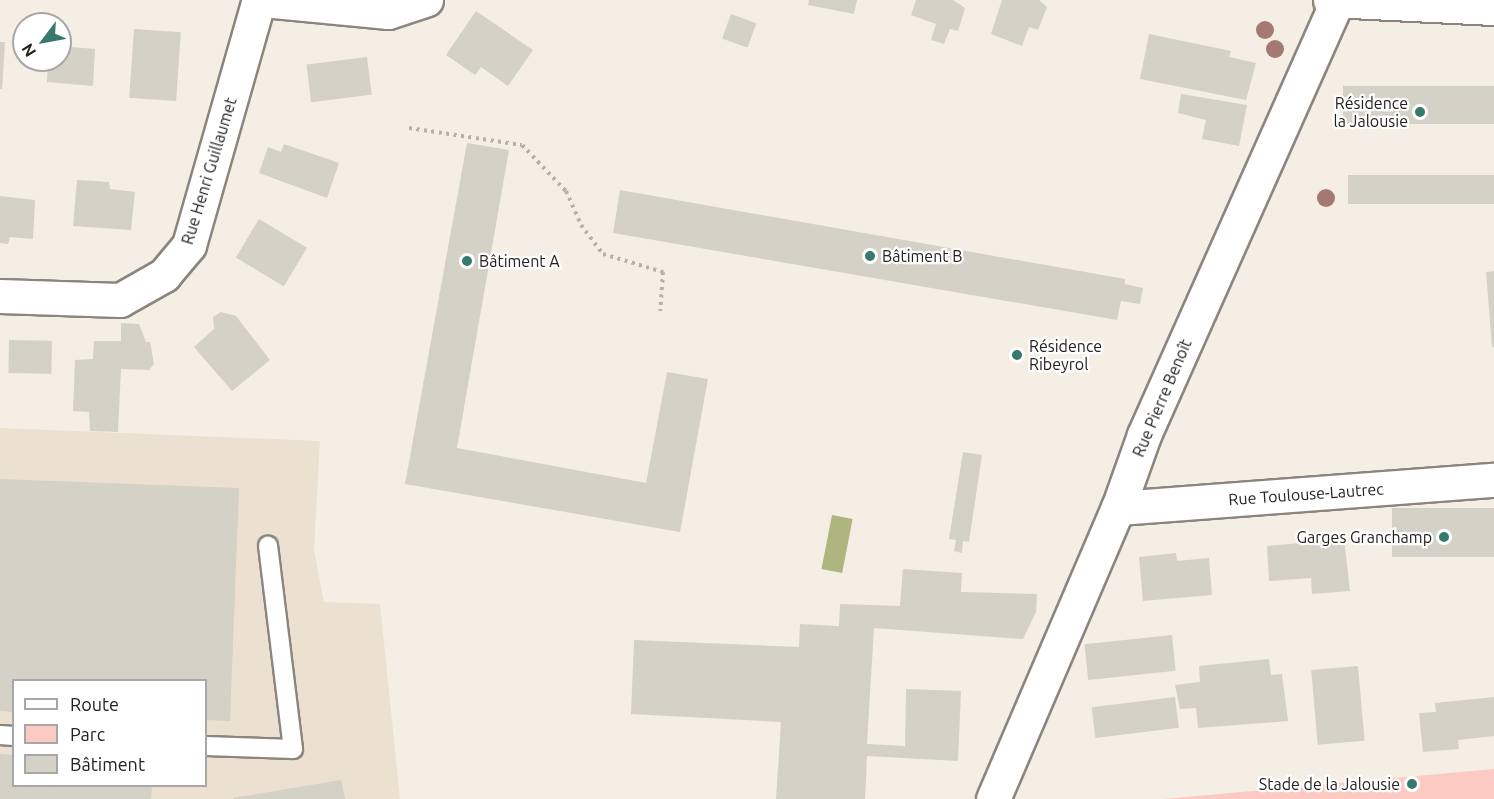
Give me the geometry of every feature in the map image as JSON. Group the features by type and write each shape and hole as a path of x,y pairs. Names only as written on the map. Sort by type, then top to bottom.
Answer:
{"street":[{"path":"261,0 388,12 426,0"},
{"name":"Rue Henri Guillaumet","path":"0,296 120,300 164,275 189,245 261,0"},
{"path":"1335,1 1494,8"},
{"name":"Rue Pierre Benoît","path":"993,799 1118,508 1144,435 1335,1"},
{"name":"Rue Toulouse-Lautrec","path":"1118,508 1494,480"}],"lane":[{"path":"207,746 293,749 268,546"}],"path":[{"path":"409,128 522,145 566,191 581,225 603,254 663,272 660,311"}],"shaded area":[{"path":"0,428 320,441 314,550 324,602 380,604 400,799 0,799"},
{"path":"832,515 853,519 842,573 822,569"}],"green space":[{"name":"Stade de la Jalousie","path":"1494,769 1494,799 1164,799"}],"building":[{"path":"809,0 857,0 854,14 808,5"},
{"path":"916,0 953,0 965,8 958,31 950,29 944,44 931,40 936,24 911,15"},
{"path":"1002,0 1039,0 1047,7 1038,30 1029,27 1022,46 991,34"},
{"path":"476,11 533,50 508,86 481,67 475,75 446,55"},
{"path":"731,14 756,23 747,48 722,38"},
{"path":"134,29 181,32 176,101 129,98"},
{"path":"1149,34 1231,51 1229,57 1256,63 1246,100 1140,79"},
{"path":"0,42 5,42 2,89 0,89"},
{"path":"72,47 95,49 93,86 47,82 47,72 72,72"},
{"path":"367,57 372,95 311,102 306,64"},
{"name":"Résidence la Jalousie","path":"1343,86 1494,86 1494,124 1343,124"},
{"path":"1181,94 1247,105 1239,146 1202,139 1206,120 1178,113"},
{"name":"Bâtiment A","path":"467,143 509,150 457,448 646,483 667,372 708,379 680,532 405,484"},
{"path":"284,144 339,163 327,198 259,173 268,147 281,152"},
{"path":"1348,175 1494,175 1494,204 1348,204"},
{"path":"77,180 109,182 110,189 135,192 131,230 73,226"},
{"name":"Bâtiment B","path":"620,190 1125,279 1125,284 1143,288 1140,304 1121,301 1117,320 613,233"},
{"path":"0,196 35,200 33,239 10,237 8,244 0,243"},
{"path":"259,219 307,248 284,286 236,258"},
{"path":"1494,271 1494,347 1492,347 1486,272"},
{"path":"221,312 236,316 270,360 232,391 194,347 214,329 213,317"},
{"path":"121,323 139,324 146,342 150,342 154,364 149,370 121,369 118,432 90,431 89,412 73,411 75,360 93,359 94,341 121,341"},
{"path":"9,340 52,341 51,374 8,373"},
{"path":"963,452 982,455 969,542 963,541 962,553 954,551 956,540 949,539"},
{"path":"0,479 239,488 230,721 207,720 207,679 12,679 12,712 0,711"},
{"name":"Garges Granchamp","path":"1392,508 1494,508 1494,557 1392,557"},
{"path":"1344,539 1350,591 1312,594 1311,578 1269,581 1267,546"},
{"path":"1176,553 1177,561 1209,558 1212,595 1143,601 1139,557"},
{"path":"903,569 962,573 961,592 1037,594 1036,612 1023,639 874,628 867,744 905,746 906,689 961,691 958,761 867,756 865,799 776,799 781,722 631,714 634,640 799,647 800,624 839,626 840,604 900,606"},
{"path":"1172,635 1176,671 1088,680 1084,644"},
{"path":"1269,659 1271,675 1282,674 1288,721 1198,728 1196,708 1180,709 1175,685 1200,682 1199,666"},
{"path":"1358,666 1365,741 1318,745 1311,670"},
{"path":"1175,697 1179,728 1095,738 1092,707"},
{"path":"1494,697 1494,736 1458,740 1459,749 1423,752 1419,713 1436,712 1435,703"},
{"path":"0,754 12,755 12,787 152,787 151,799 0,799"},
{"path":"341,780 345,799 233,799 233,798"}],"place":[{"name":"Résidence la Jalousie","path":"1420,112"},
{"name":"Bâtiment B","path":"870,256"},
{"name":"Bâtiment A","path":"467,261"},
{"name":"Résidence Ribeyrol","path":"1017,355"},
{"name":"Garges Granchamp","path":"1444,537"},
{"name":"Stade de la Jalousie","path":"1412,784"}]}
